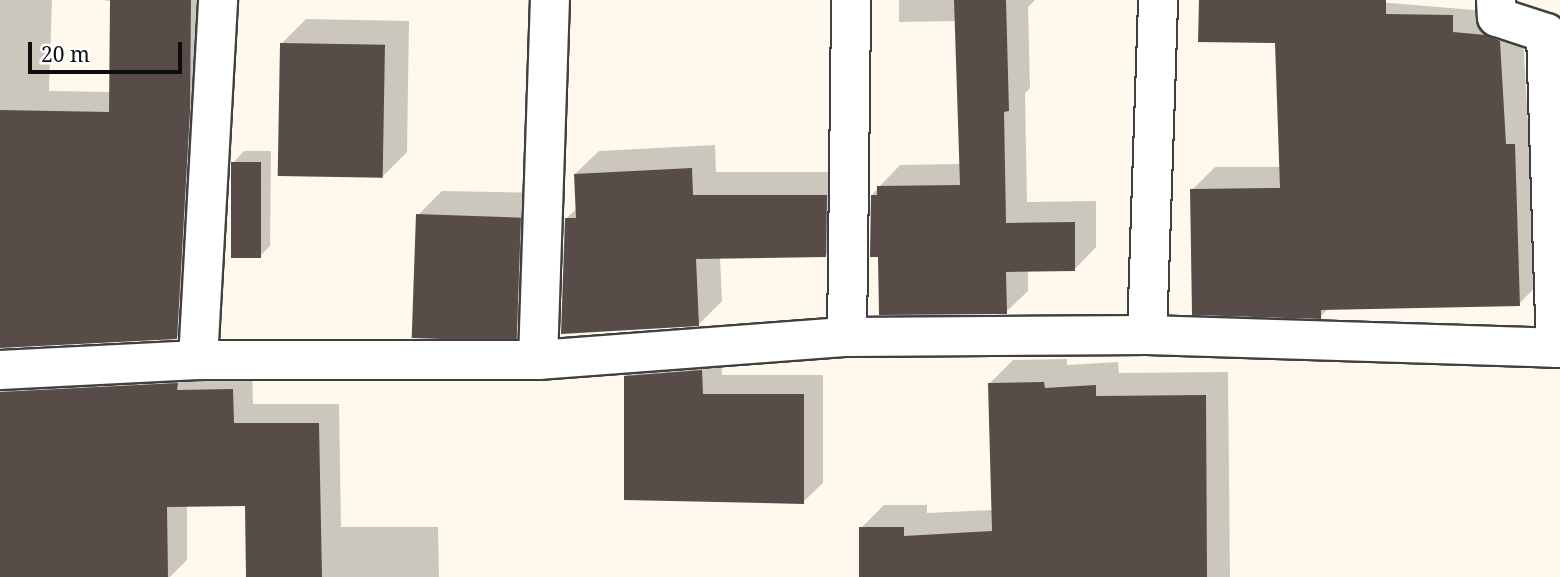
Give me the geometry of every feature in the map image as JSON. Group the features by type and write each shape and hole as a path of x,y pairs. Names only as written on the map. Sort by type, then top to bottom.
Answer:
{"street":[{"path":"198,360 218,0"},
{"path":"538,360 550,0"},
{"path":"847,337 851,0"},
{"path":"1147,335 1158,0"},
{"path":"0,370 198,360 538,360 847,337 1147,335 1558,348 1546,33 1497,16 1496,0"}],"building":[{"path":"110,0 191,0 190,111 177,339 0,348 0,110 109,112"},
{"path":"954,0 1006,0 1009,111 1004,112 1006,223 1075,222 1075,271 1006,272 1007,314 879,315 878,257 870,257 871,195 877,195 877,186 960,185"},
{"path":"1199,0 1386,0 1386,14 1453,15 1453,32 1486,35 1500,41 1506,144 1515,144 1520,306 1321,310 1321,319 1192,315 1190,189 1280,188 1275,43 1198,42"},
{"path":"280,43 385,45 383,178 278,176"},
{"path":"231,162 261,162 261,258 231,258"},
{"path":"692,168 693,195 827,195 826,257 696,259 699,326 561,334 565,218 576,218 574,174"},
{"path":"416,214 521,218 517,342 412,338"},
{"path":"702,370 703,394 804,394 804,504 624,500 624,376"},
{"path":"1044,382 1045,388 1096,385 1096,396 1206,395 1207,577 859,577 859,527 904,527 904,536 992,531 988,383"},
{"path":"178,383 177,390 233,389 234,423 319,423 322,577 246,577 245,506 167,507 168,577 0,577 0,392"}]}
